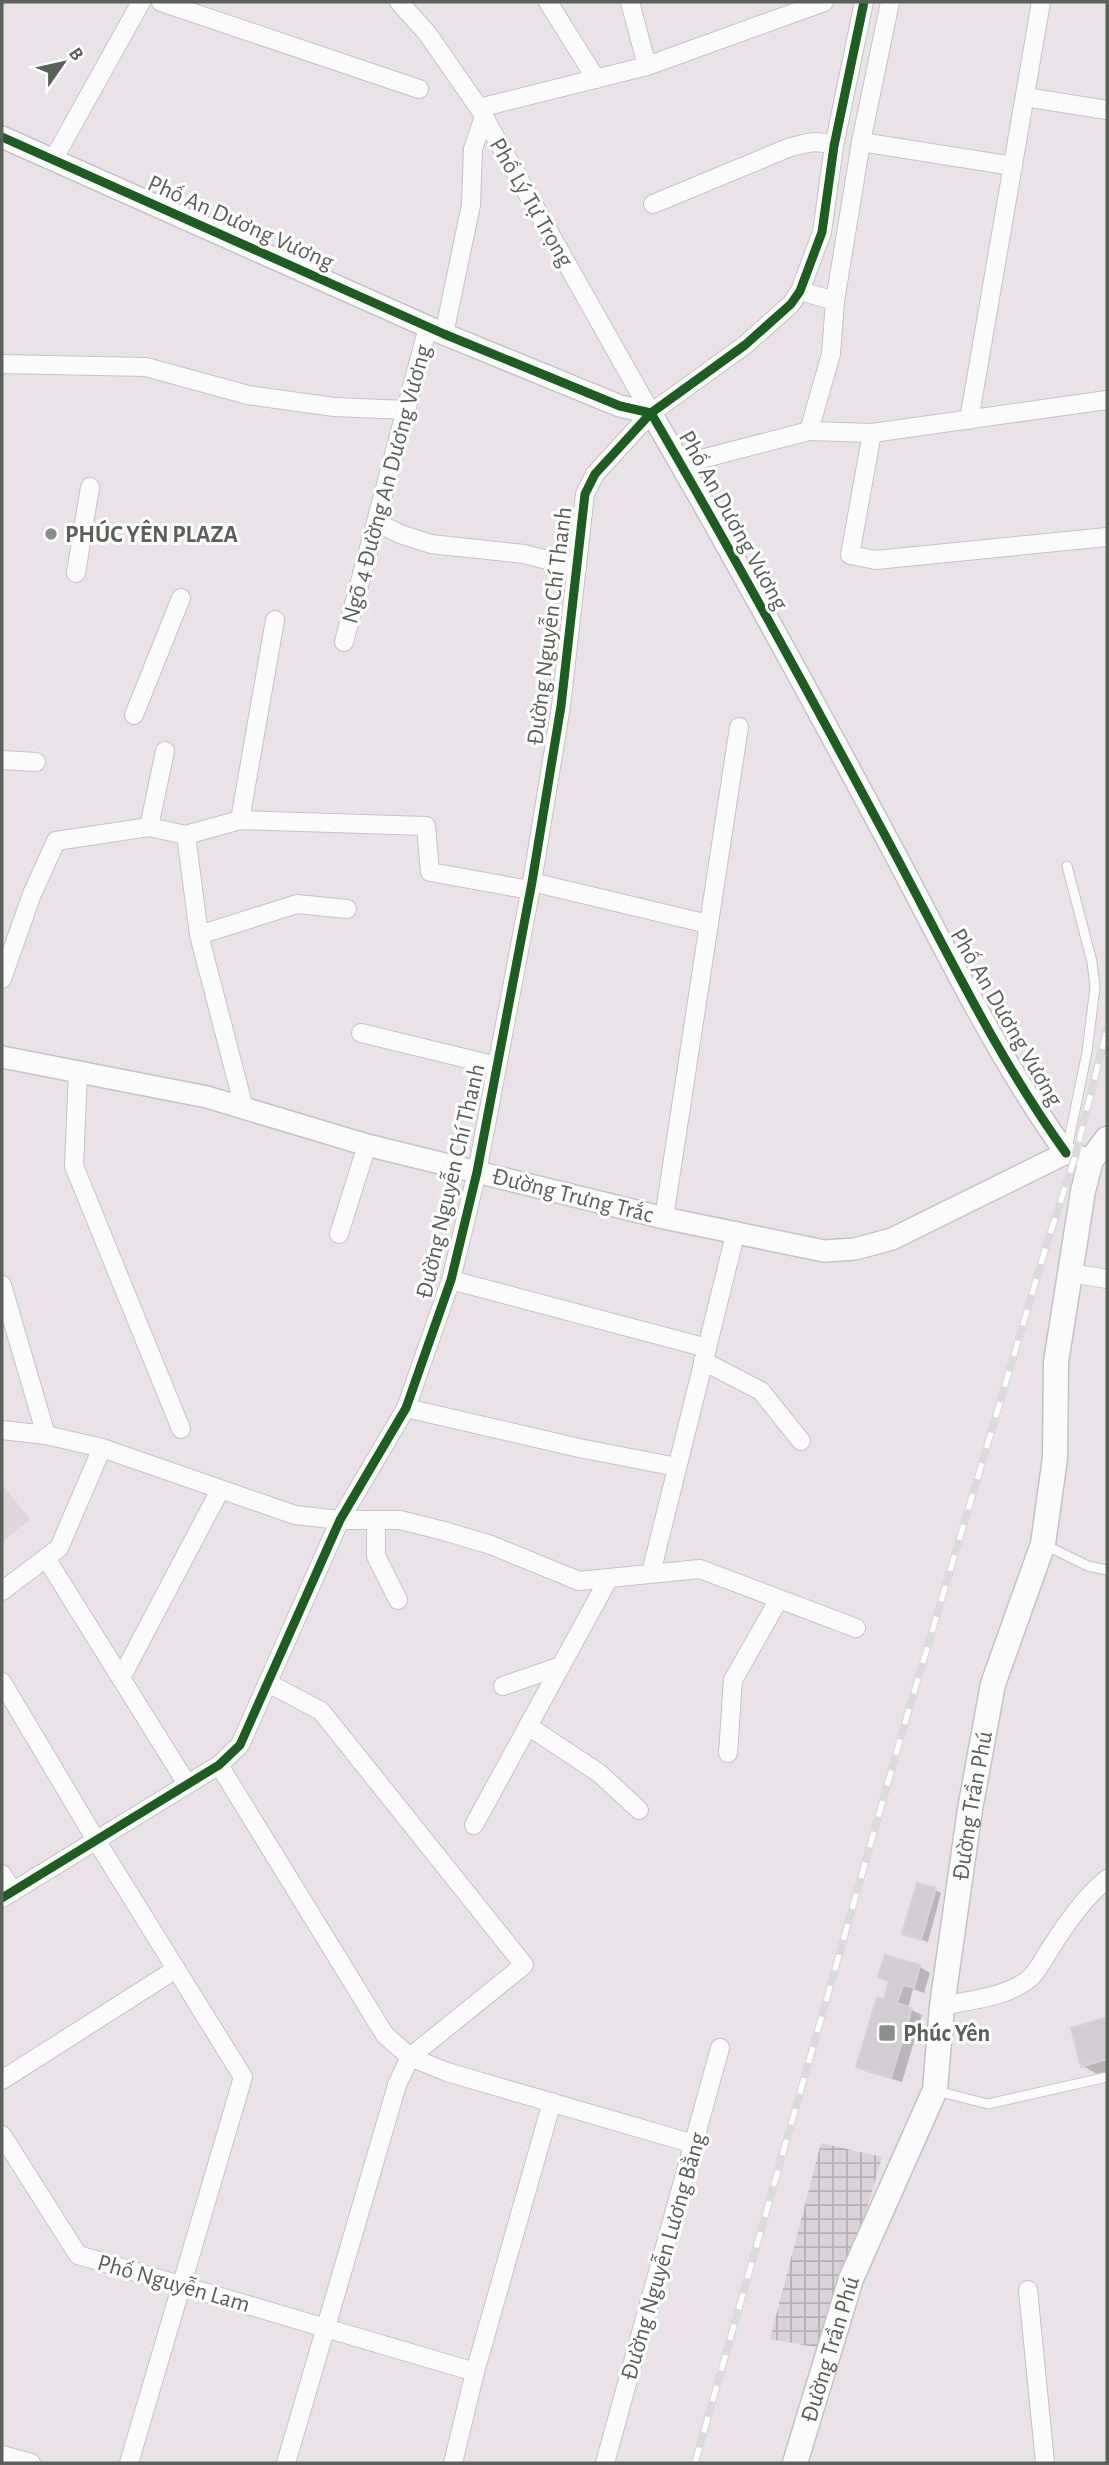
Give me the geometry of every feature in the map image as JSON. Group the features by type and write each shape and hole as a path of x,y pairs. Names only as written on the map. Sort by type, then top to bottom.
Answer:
{"main road":[{"name":"Đường Trần Phú","path":"795,2463 851,2279 936,2090 942,2006 970,1809 993,1684 1043,1544 1055,1458 1056,1362 1070,1273 1083,1191 1091,1160 1107,1139"}],"street":[{"path":"53,160 141,2"},
{"path":"161,2 419,89"},
{"name":"Phố Lý Tự Trọng","path":"399,2 427,33 481,112 651,413"},
{"path":"548,2 596,79"},
{"path":"630,2 647,66"},
{"path":"481,112 647,66 824,2"},
{"path":"835,301 800,291 822,232 834,146 864,2"},
{"path":"809,431 831,355 835,301 861,142 890,2"},
{"path":"969,420 1041,2"},
{"path":"1025,97 1107,110"},
{"name":"Ngõ 4 Đường An Dương Vương","path":"344,642 407,410 436,330 471,205 473,149 481,112"},
{"name":"Phố An Dương Vương","path":"2,136 436,330 620,406 651,413 682,464 836,743 1001,1053 1038,1115 1066,1153"},
{"path":"653,204 788,148 807,142 823,141 834,146"},
{"path":"861,142 1013,166"},
{"name":"Đường Nguyễn Chí Thanh","path":"7,1895 219,1765 240,1745 340,1520 407,1408 452,1280 477,1172 531,886 561,706 585,494 595,474 651,413 744,345 791,304 800,291"},
{"path":"2,364 146,367 248,395 334,407 407,410"},
{"path":"682,464 809,431 872,433 1107,400"},
{"path":"872,433 850,555 876,560 1107,537"},
{"path":"76,573 90,487"},
{"path":"376,522 400,534 431,544 524,554 577,568"},
{"path":"134,715 181,598"},
{"path":"240,820 275,620"},
{"path":"664,1218 739,727"},
{"path":"149,827 165,751"},
{"path":"2,760 36,762"},
{"path":"2,979 32,894 56,841 149,827 186,835 240,820 426,826 430,872 531,886 708,924"},
{"path":"186,835 199,935 244,1108"},
{"path":"199,935 297,904 347,909"},
{"path":"361,1033 497,1066"},
{"name":"Đường Trưng Trắc","path":"2,1058 207,1097 367,1145 664,1218 824,1251 855,1250 892,1239 1066,1153"},
{"path":"78,1072 74,1167 181,1429"},
{"path":"339,1234 367,1145"},
{"path":"1066,1153 1091,1160"},
{"path":"651,1573 736,1231"},
{"path":"1070,1273 1107,1279"},
{"path":"452,1280 705,1354 761,1391 801,1441"},
{"path":"2,1286 46,1435"},
{"path":"407,1408 579,1448 677,1467"},
{"path":"2,1430 46,1435 102,1448 295,1515 340,1520 400,1520 468,1538 579,1581 700,1569 856,1629"},
{"path":"2,1591 59,1548 102,1448"},
{"path":"121,1678 220,1490"},
{"path":"376,1520 376,1556 398,1600"},
{"path":"46,1558 187,1784"},
{"path":"474,1825 609,1578"},
{"path":"727,1753 733,1680 779,1599"},
{"path":"503,1686 561,1666"},
{"path":"2,1682 243,2077 129,2463"},
{"path":"268,1683 321,1711 524,1965 410,2057 397,2085 286,2463"},
{"path":"528,1726 599,1773 639,1810"},
{"path":"219,1765 385,2035 410,2057 447,2072 694,2144"},
{"path":"2,1874 7,1895"},
{"path":"942,2006 992,1996 1032,1977 1071,1917 1091,1892 1107,1880"},
{"path":"2,2080 176,1969"},
{"name":"Đường Nguyễn Lương Bằng","path":"605,2463 720,2048"},
{"path":"453,2463 475,2372 552,2102"},
{"name":"Phố Nguyễn Lam","path":"2,2135 78,2255 475,2372"},
{"path":"1028,2290 1045,2463"},
{"path":"2,2455 31,2463"}],"lane":[{"path":"1066,866 1092,962 1096,987 1087,1052 1066,1153"},
{"path":"1043,1544 1088,1566 1107,1570"},
{"path":"936,2090 988,2104 1107,2079"}],"shaded area":[{"path":"2,1484 30,1520 2,1542"},
{"path":"821,2143 882,2157 826,2349 770,2339"}],"building":[{"path":"917,1883 936,1888 921,1940 902,1934"},
{"path":"885,1955 920,1965 914,1988 903,1985 897,2003 912,2008 891,2078 856,2067 877,1997 884,1999 889,1981 878,1977"},
{"path":"1107,2017 1107,2059 1081,2067 1071,2028"}],"railway":[{"path":"695,2463 902,1733 1075,1157 1107,1029"}],"cycle path":[{"path":"2,1898 219,1765 240,1745 340,1520 406,1408 451,1280 477,1172 532,882 561,706 585,494 595,474 651,413 745,345 791,304 800,291 822,232 834,146 864,2"},
{"path":"2,137 444,334 620,406 651,413 805,688 976,1007 1019,1081 1066,1153"}],"place":[{"name":"PHÚC YÊN PLAZA","path":"51,534"},
{"name":"Phúc Yên","path":"887,2033"}]}
